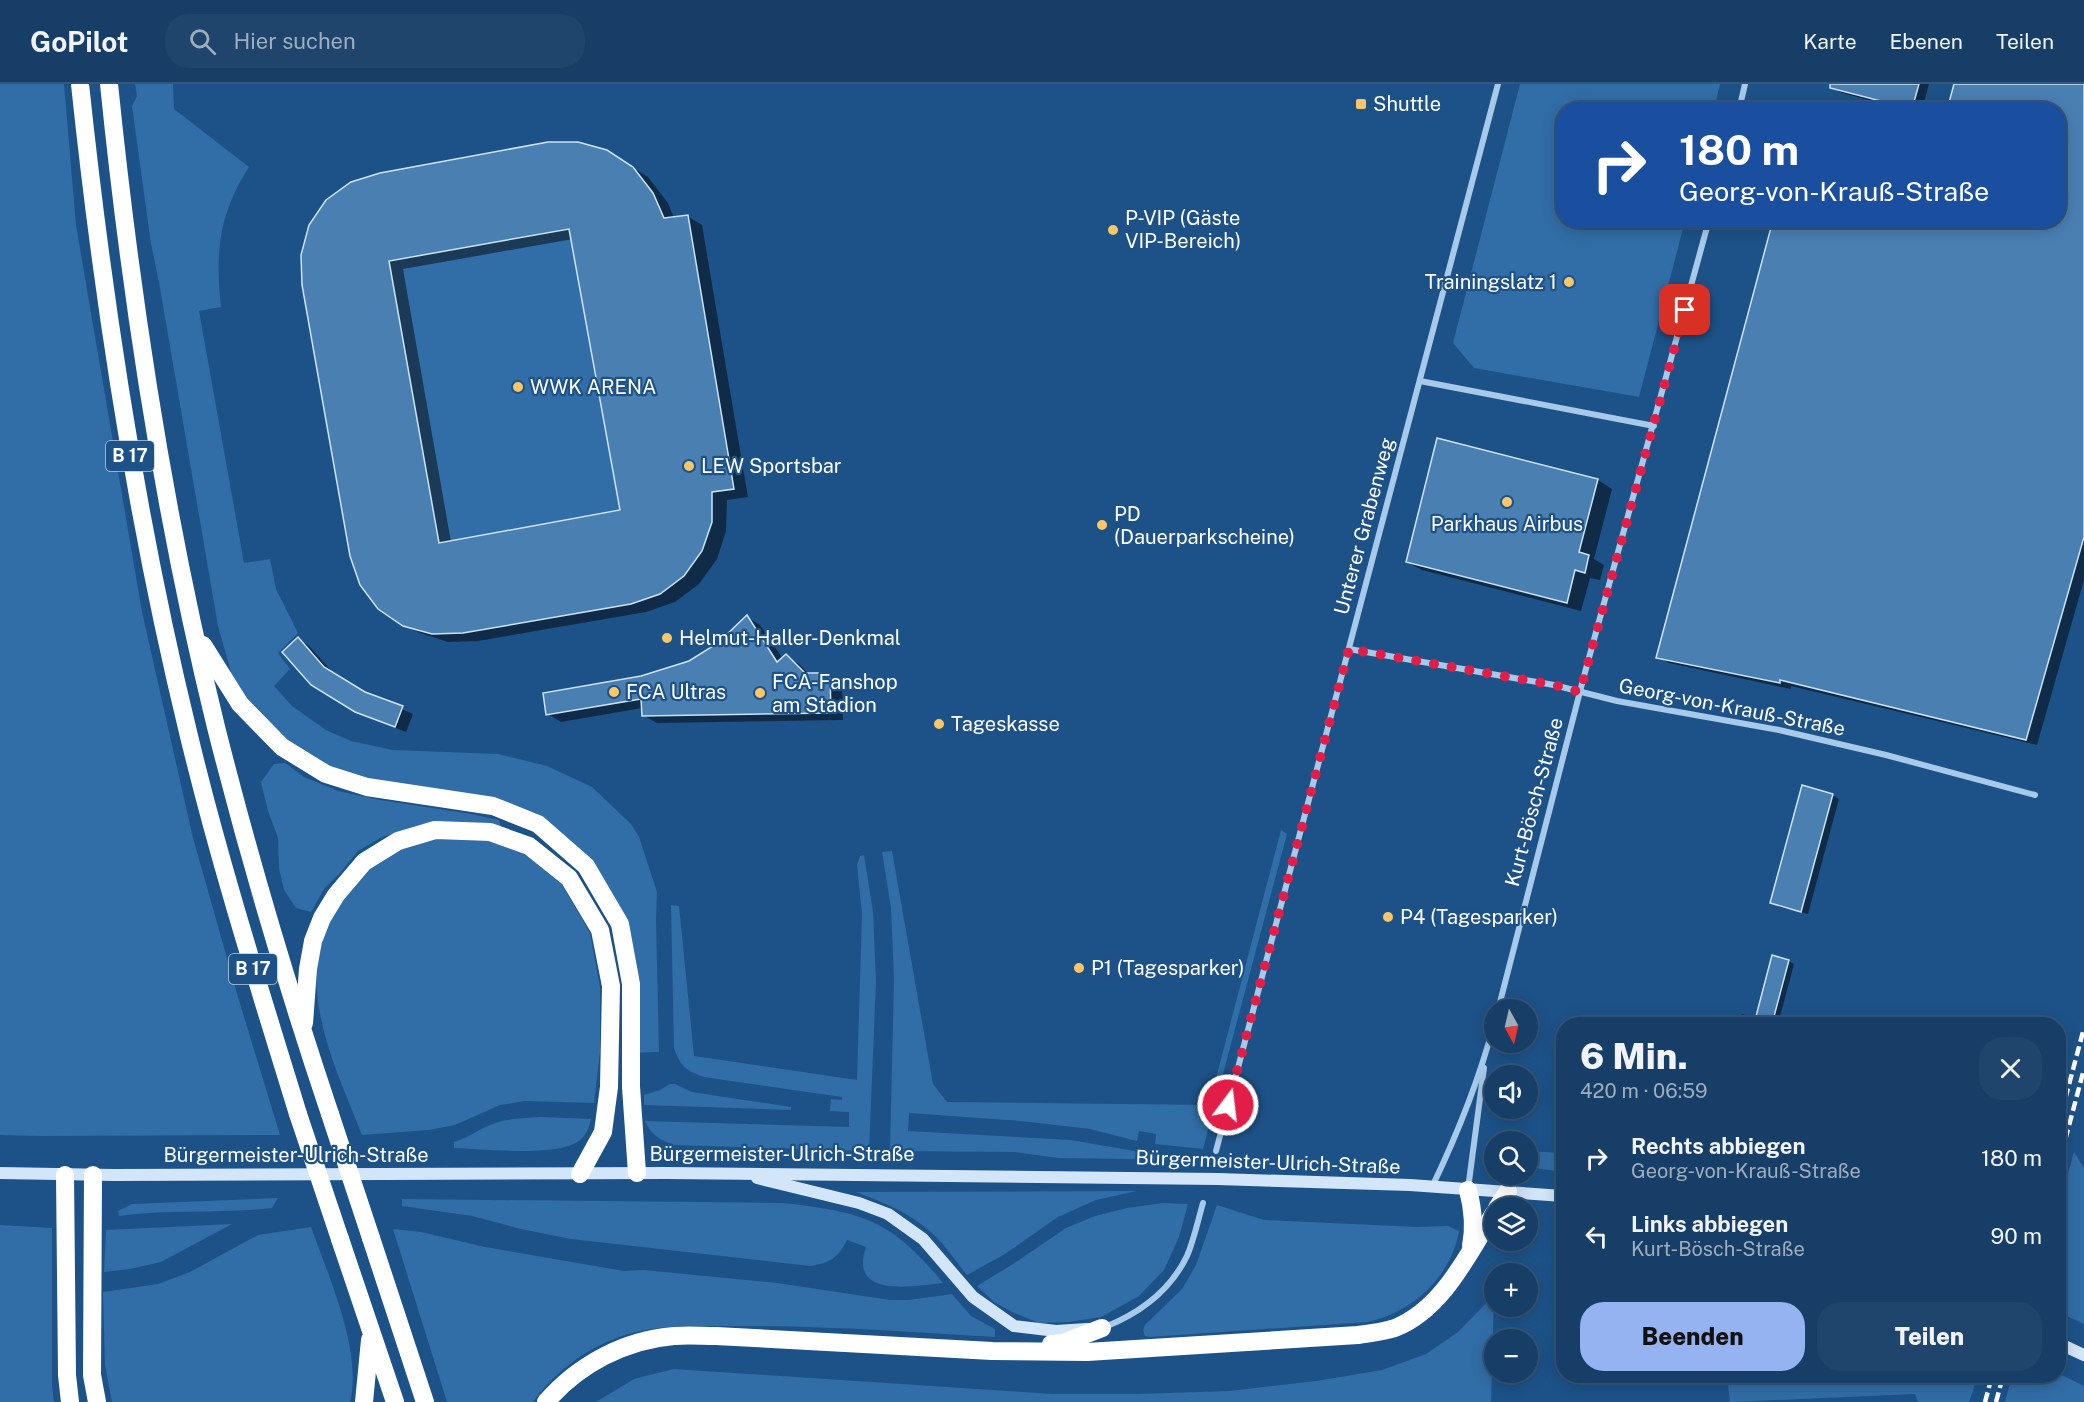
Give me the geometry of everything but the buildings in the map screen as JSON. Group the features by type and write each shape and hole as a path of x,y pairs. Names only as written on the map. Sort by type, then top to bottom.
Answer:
{"highway":[{"name":"B 17","path":"80,84 113,352 145,536 166,638 214,833 256,981 298,1114 395,1402"},
{"name":"B 17","path":"109,84 123,215 141,348 195,634 239,814 284,974 426,1402"},
{"path":"195,634 240,704 282,747 326,774 367,787 493,806 538,824 586,866 620,924 631,984 631,1087 637,1173"},
{"path":"303,1034 308,969 316,934 322,918 336,895 364,862 398,841 435,830 490,832 529,846 569,878 600,930 610,986 609,1087 603,1132 580,1173"},
{"path":"65,1175 70,1402"},
{"path":"93,1175 92,1375 97,1402"},
{"path":"1468,1190 1473,1209 1474,1230 1470,1251"},
{"path":"1504,1197 1508,1191"},
{"path":"546,1402 559,1387 589,1363 632,1344 673,1336 716,1336 992,1351 1087,1352 1358,1335 1394,1328 1423,1312 1444,1290 1484,1229"},
{"path":"992,1351 1063,1343 1102,1328"},
{"path":"364,1402 370,1329"}],"main road":[{"name":"Bürgermeister-Ulrich-Straße","path":"0,1173 65,1175 736,1173 1241,1179 1508,1191 1556,1196"},
{"path":"736,1173 859,1203 888,1214 923,1239 973,1297 1014,1326 1056,1331 1102,1328"},
{"path":"2066,1347 2084,1355"}],"street":[{"name":"Unterer Grabenweg","path":"1216,1150 1498,84"},
{"path":"1741,102 1745,84"},
{"name":"Kurt-Bösch-Straße","path":"1501,999 1580,692 1707,228"},
{"path":"1420,381 1654,426"},
{"name":"Georg-von-Krauß-Straße","path":"1349,649 1554,685 1617,701 1779,730 2036,795"},
{"path":"1432,1187 1448,1154 1486,1053"},
{"path":"1468,1190 1485,1057"},
{"path":"1102,1328 1126,1319 1145,1308 1172,1280 1187,1255 1203,1203"}],"shaded area":[{"path":"0,84 64,84 76,225 142,612 193,838 280,1135 0,1135"},
{"path":"135,84 173,84 174,109 249,167 225,217 219,251 221,307 199,311 244,563 270,559 276,589 298,633 278,653 290,669 274,686 292,706 326,730 351,741 393,750 498,754 547,766 592,787 631,824 639,837 657,892 659,1052 631,1053 619,924 586,866 538,824 326,774 240,704 218,626 151,244 132,106 137,96"},
{"name":"Trainingslatz 1","path":"1520,84 1720,84 1716,102 1556,102 1556,228 1683,228 1639,397 1474,368 1453,343"},
{"name":"WWK ARENA","path":"548,142 578,142 607,150 633,167 653,193 664,218 688,215 734,489 712,492 712,522 631,604 463,633 432,634 403,626 360,585 350,556 302,285 301,255 309,225 326,200 351,182 379,173"},
{"path":"285,763 304,777 338,791 499,820 501,828 446,822 419,825 382,837 358,851 324,889 311,912 296,908 284,890 279,868 278,838 261,782 274,764"},
{"path":"1281,830 1287,834 1203,1149 1155,1144 1156,1134 1139,1131 1137,1141 1090,1129 1021,1121 909,1113 908,1131 1071,1140 1186,1160 1058,1158 1015,1152 890,1151 894,979 891,908 882,852 892,851 933,1084 947,1102 1209,1105"},
{"path":"437,839 489,841 524,854 561,883 590,933 600,987 600,1051 594,1103 525,1101 500,1105 455,1125 429,1130 362,1135 334,1065 323,1029 317,992 320,948 326,926 336,906 364,871 382,858 402,848"},
{"path":"864,855 873,912 876,981 869,1151 675,1145 657,1137 645,1121 849,1127 849,1112 830,1111 831,1099 842,1100 842,1097 704,1077 688,1070 682,1064 674,1048 671,905 679,906 694,1056 857,1080 862,914 857,865 860,856"},
{"path":"670,1084 692,1092 791,1107 791,1110 644,1105 644,1095"},
{"path":"541,1117 591,1119 583,1138 566,1147 535,1151 454,1148 454,1142 493,1124 511,1119"},
{"path":"1538,1152 1556,1153 1556,1171 1538,1169"},
{"path":"2074,1152 2084,1168 2084,1324 2066,1316 2066,1182"},
{"path":"1137,1191 1096,1200 1058,1217 1005,1254 967,1275 941,1242 919,1223 889,1205 856,1192"},
{"path":"278,1198 272,1208 253,1210 119,1216 118,1211 132,1204"},
{"path":"402,1199 783,1203 810,1206 855,1215 873,1222 907,1245 943,1283 901,1287 875,1282 866,1275 863,1264 866,1247 847,1240 833,1259 810,1266 571,1239 472,1216 402,1206"},
{"path":"1163,1203 1188,1204 1179,1237 1164,1270 1139,1296 1101,1317 1039,1323 994,1302 977,1286 1066,1228 1095,1216 1127,1208"},
{"path":"1217,1205 1264,1220 1418,1227 1448,1226 1459,1231 1455,1248 1438,1278 1414,1301 1384,1317 1367,1322 1145,1336 1143,1330 1145,1325 1182,1289 1196,1265"},
{"path":"232,1224 161,1262 104,1272 106,1230"},
{"path":"0,1225 52,1228 52,1385 54,1402 0,1402"},
{"path":"311,1227 348,1337 353,1382 350,1402 112,1402 105,1365 103,1292 158,1284 190,1272 258,1235"},
{"path":"393,1229 421,1232 485,1247 624,1271 644,1270 777,1283 890,1300 909,1300 952,1294 971,1316 995,1329 995,1337 797,1327 660,1328 632,1333 594,1348 560,1372 533,1402 447,1402"},
{"path":"1484,1305 1484,1317 1493,1317 1493,1329 1484,1329 1484,1383 1492,1383 1491,1402 596,1402 634,1379 674,1369 1052,1394 1230,1391 1316,1381 1382,1370 1426,1354 1458,1332"},
{"path":"2066,1377 2084,1386 2084,1402 2005,1402 2010,1383 2066,1383"},
{"path":"1728,1383 1976,1383 1969,1402 1918,1402 1915,1394 1730,1402"}],"railway":[{"path":"2066,1096 2084,1028"},
{"path":"2066,1137 2084,1069"},
{"path":"1985,1402 1990,1383"},
{"path":"1996,1402 2001,1383"}],"place":[{"name":"Shuttle","path":"1361,104"},
{"name":"P-VIP (Gäste VIP-Bereich)","path":"1113,230"},
{"name":"Trainingslatz 1","path":"1569,282"},
{"name":"WWK ARENA","path":"518,387"},
{"name":"LEW Sportsbar","path":"689,466"},
{"name":"Parkhaus Airbus","path":"1507,502"},
{"name":"PD (Dauerparkscheine)","path":"1102,525"},
{"name":"Helmut-Haller-Denkmal","path":"667,638"},
{"name":"FCA Ultras","path":"614,692"},
{"name":"FCA-Fanshop am Stadion","path":"760,693"},
{"name":"Tageskasse","path":"939,724"},
{"name":"P4 (Tagesparker)","path":"1388,917"},
{"name":"P1 (Tagesparker)","path":"1079,968"}],"route":[{"path":"1228,1105 1349,649 1554,685 1580,692 1685,310"}]}
